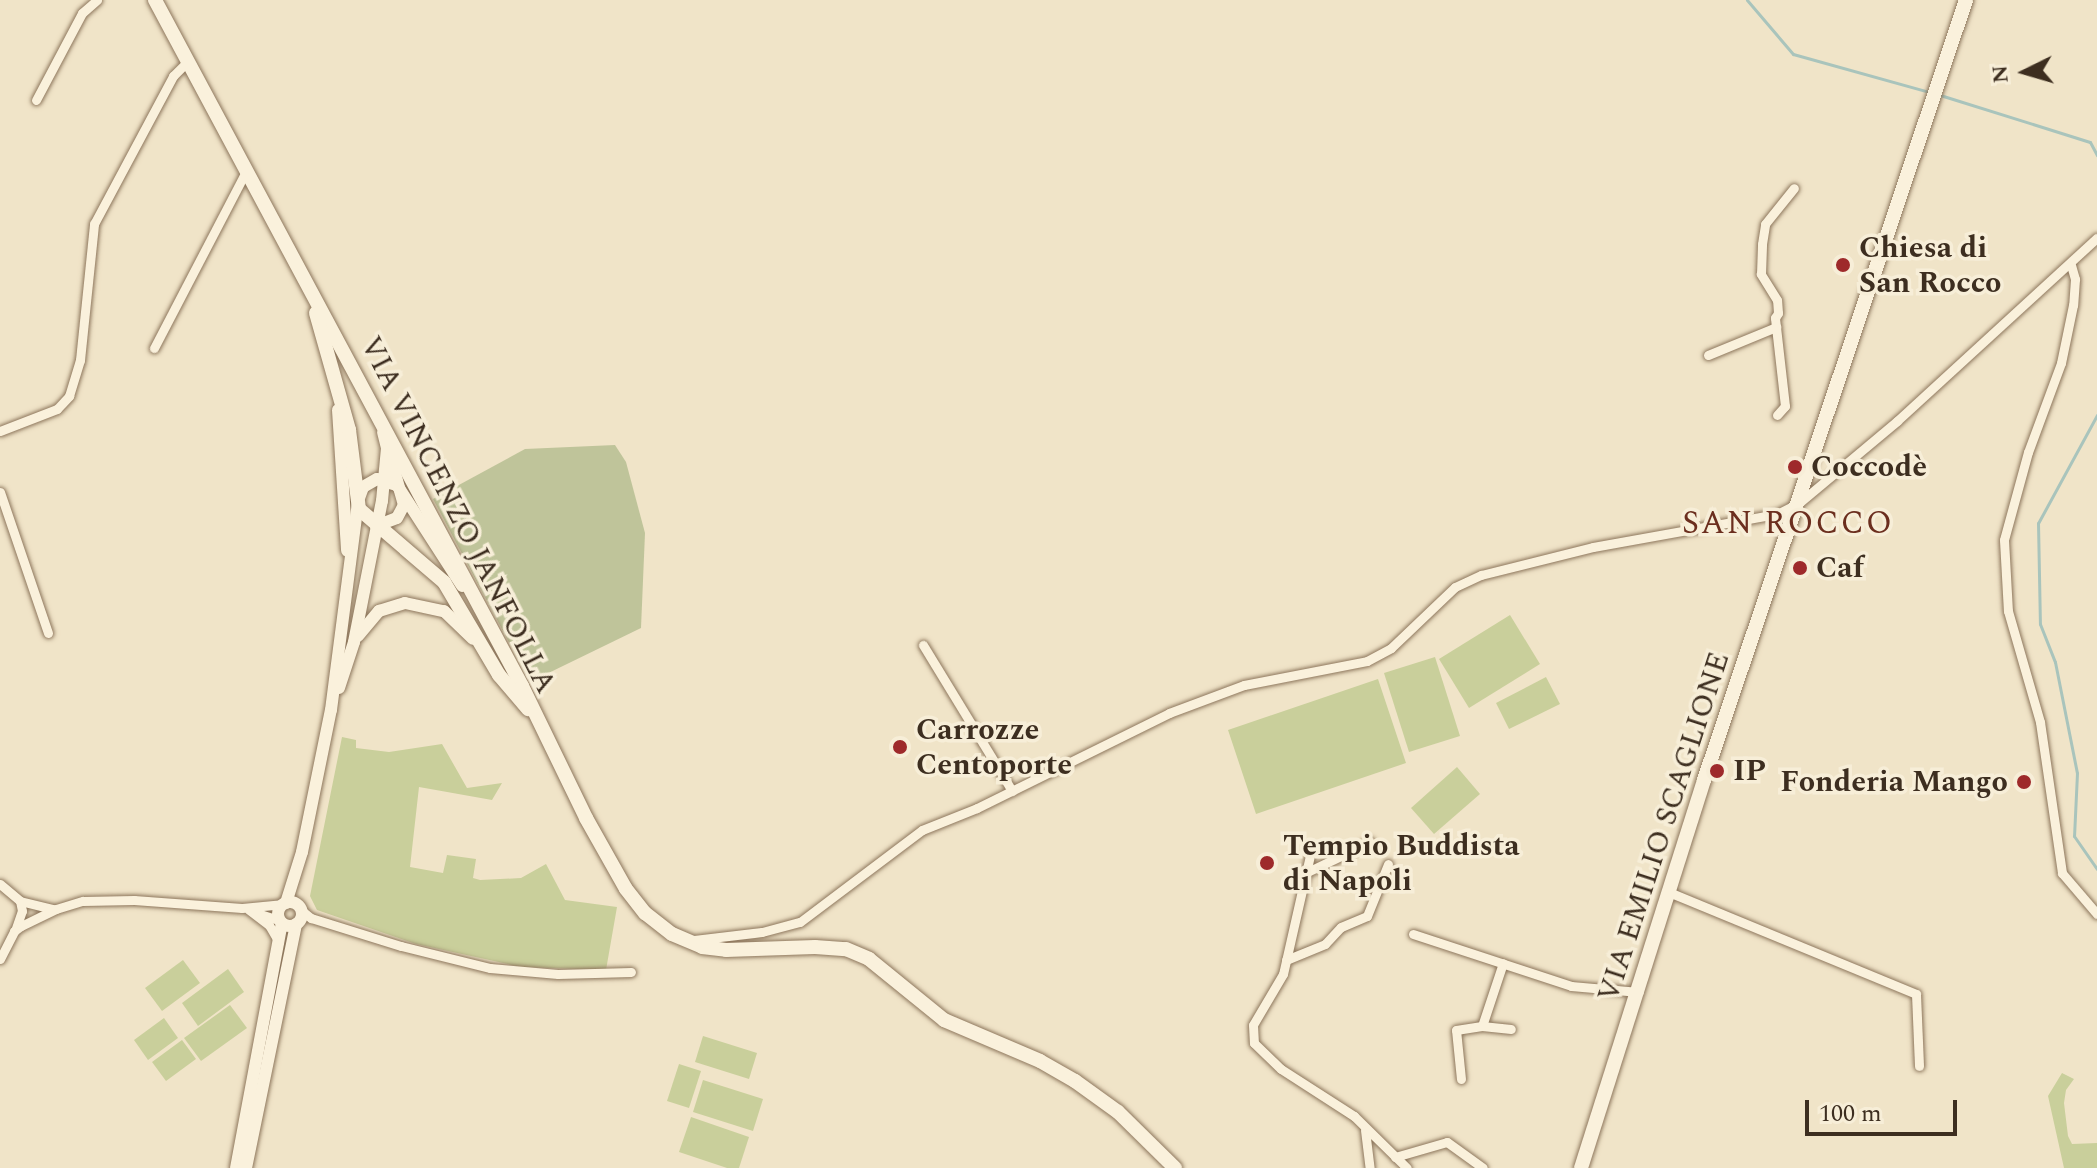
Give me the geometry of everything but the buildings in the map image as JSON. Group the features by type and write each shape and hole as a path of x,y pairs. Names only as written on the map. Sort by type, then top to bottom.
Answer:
{"main road":[{"name":"VIA VINCENZO JANFOLLA","path":"155,0 482,610 534,715"},
{"name":"VIA EMILIO SCAGLIONE","path":"1581,1168 1671,893 1704,780 1966,0"},
{"name":"VIA VINCENZO JANFOLLA","path":"310,291 349,430 358,501 363,516 444,582 510,691 534,715"},
{"path":"534,715 626,889 645,913 682,940 726,950 846,949 869,959 944,1020 1040,1061 1075,1081 1118,1112 1175,1168"}],"street":[{"path":"36,100 82,13 97,0"},
{"path":"0,431 57,409 69,396 80,360 92,231 173,76 187,62"},
{"path":"154,348 246,171"},
{"path":"1777,415 1785,406 1776,327 1777,300 1761,274 1762,244 1765,224 1794,188"},
{"path":"682,940 718,939 800,922 922,830 1012,791 1169,713 1232,689 1367,661 1391,648 1455,587 1481,575 1593,547 1770,517 1799,503 1897,421 2096,239"},
{"path":"2071,265 2075,279 2073,305 2061,363 2028,452 2004,540 2008,611 2040,722 2062,873 2097,914"},
{"path":"1708,355 1776,327"},
{"path":"332,369 345,473 347,586"},
{"path":"376,526 397,518 404,505 381,422"},
{"path":"331,710 354,642 385,479 387,448"},
{"path":"246,1168 297,912 302,852 331,710 358,501 370,481 385,479 402,491 458,580 482,610"},
{"path":"0,492 48,633"},
{"path":"354,642 379,611 391,605 420,603 456,619 490,659"},
{"path":"923,645 1012,791"},
{"path":"1305,873 1370,842"},
{"path":"1311,851 1283,974 1253,1025 1254,1043 1281,1069 1354,1116 1407,1168"},
{"path":"1286,960 1325,944 1341,927 1367,916 1388,864"},
{"path":"0,884 20,901 56,909"},
{"path":"1671,893 1916,994 1919,1066"},
{"path":"14,931 56,909 114,899 297,912 401,946 490,968 558,974 631,972"},
{"path":"0,959 20,919 20,901"},
{"path":"246,909 282,922"},
{"path":"246,909 269,925 280,943"},
{"path":"236,1168 280,943 282,922 278,912 297,912"},
{"path":"282,922 297,912"},
{"path":"1413,934 1571,986 1639,992"},
{"path":"1482,1026 1503,963"},
{"path":"1461,1079 1456,1030 1482,1026 1511,1029"},
{"path":"1365,1130 1370,1168"},
{"path":"1395,1157 1447,1142 1483,1168"}],"green space":[{"path":"615,445 626,462 645,533 641,628 530,682 433,499 525,449"},
{"path":"1510,615 1540,664 1469,708 1439,659"},
{"path":"1435,657 1460,736 1409,752 1384,673"},
{"path":"1546,677 1560,704 1509,729 1496,703"},
{"path":"1378,679 1406,763 1256,814 1228,730"},
{"path":"342,737 356,740 356,748 389,752 442,744 467,788 502,783 492,800 419,787 410,867 443,873 447,855 476,859 473,878 480,880 521,878 546,864 565,900 617,907 606,970 521,967 416,944 317,910 310,896"},
{"path":"1457,767 1480,794 1434,834 1411,808"},
{"path":"183,960 200,983 162,1011 145,988"},
{"path":"228,969 244,992 198,1026 182,1003"},
{"path":"230,1005 247,1028 201,1061 184,1038"},
{"path":"164,1018 178,1038 148,1060 134,1040"},
{"path":"703,1036 757,1053 749,1079 695,1062"},
{"path":"182,1040 196,1059 166,1081 152,1062"},
{"path":"679,1064 701,1071 689,1108 667,1101"},
{"path":"2062,1073 2074,1079 2066,1090 2064,1103 2068,1136 2072,1144 2097,1143 2097,1168 2064,1168 2048,1096"},
{"path":"703,1080 763,1099 753,1131 693,1112"},
{"path":"691,1117 749,1137 739,1168 727,1168 679,1152"}],"waterway":[{"path":"1747,0 1793,54 1929,92"},
{"path":"1940,95 2090,142 2097,155"},
{"path":"2097,415 2038,523 2040,624 2055,662 2077,773 2074,836 2097,869"}],"place":[{"name":"Chiesa di San Rocco","path":"1843,265"},
{"name":"Coccodè","path":"1795,467"},
{"name":"Caf","path":"1800,568"},
{"name":"Carrozze Centoporte","path":"900,747"},
{"name":"IP","path":"1717,771"},
{"name":"Fonderia Mango","path":"2024,782"},
{"name":"Tempio Buddista di Napoli","path":"1267,863"}],"district":[{"name":"SAN ROCCO","path":"1788,524"}]}
